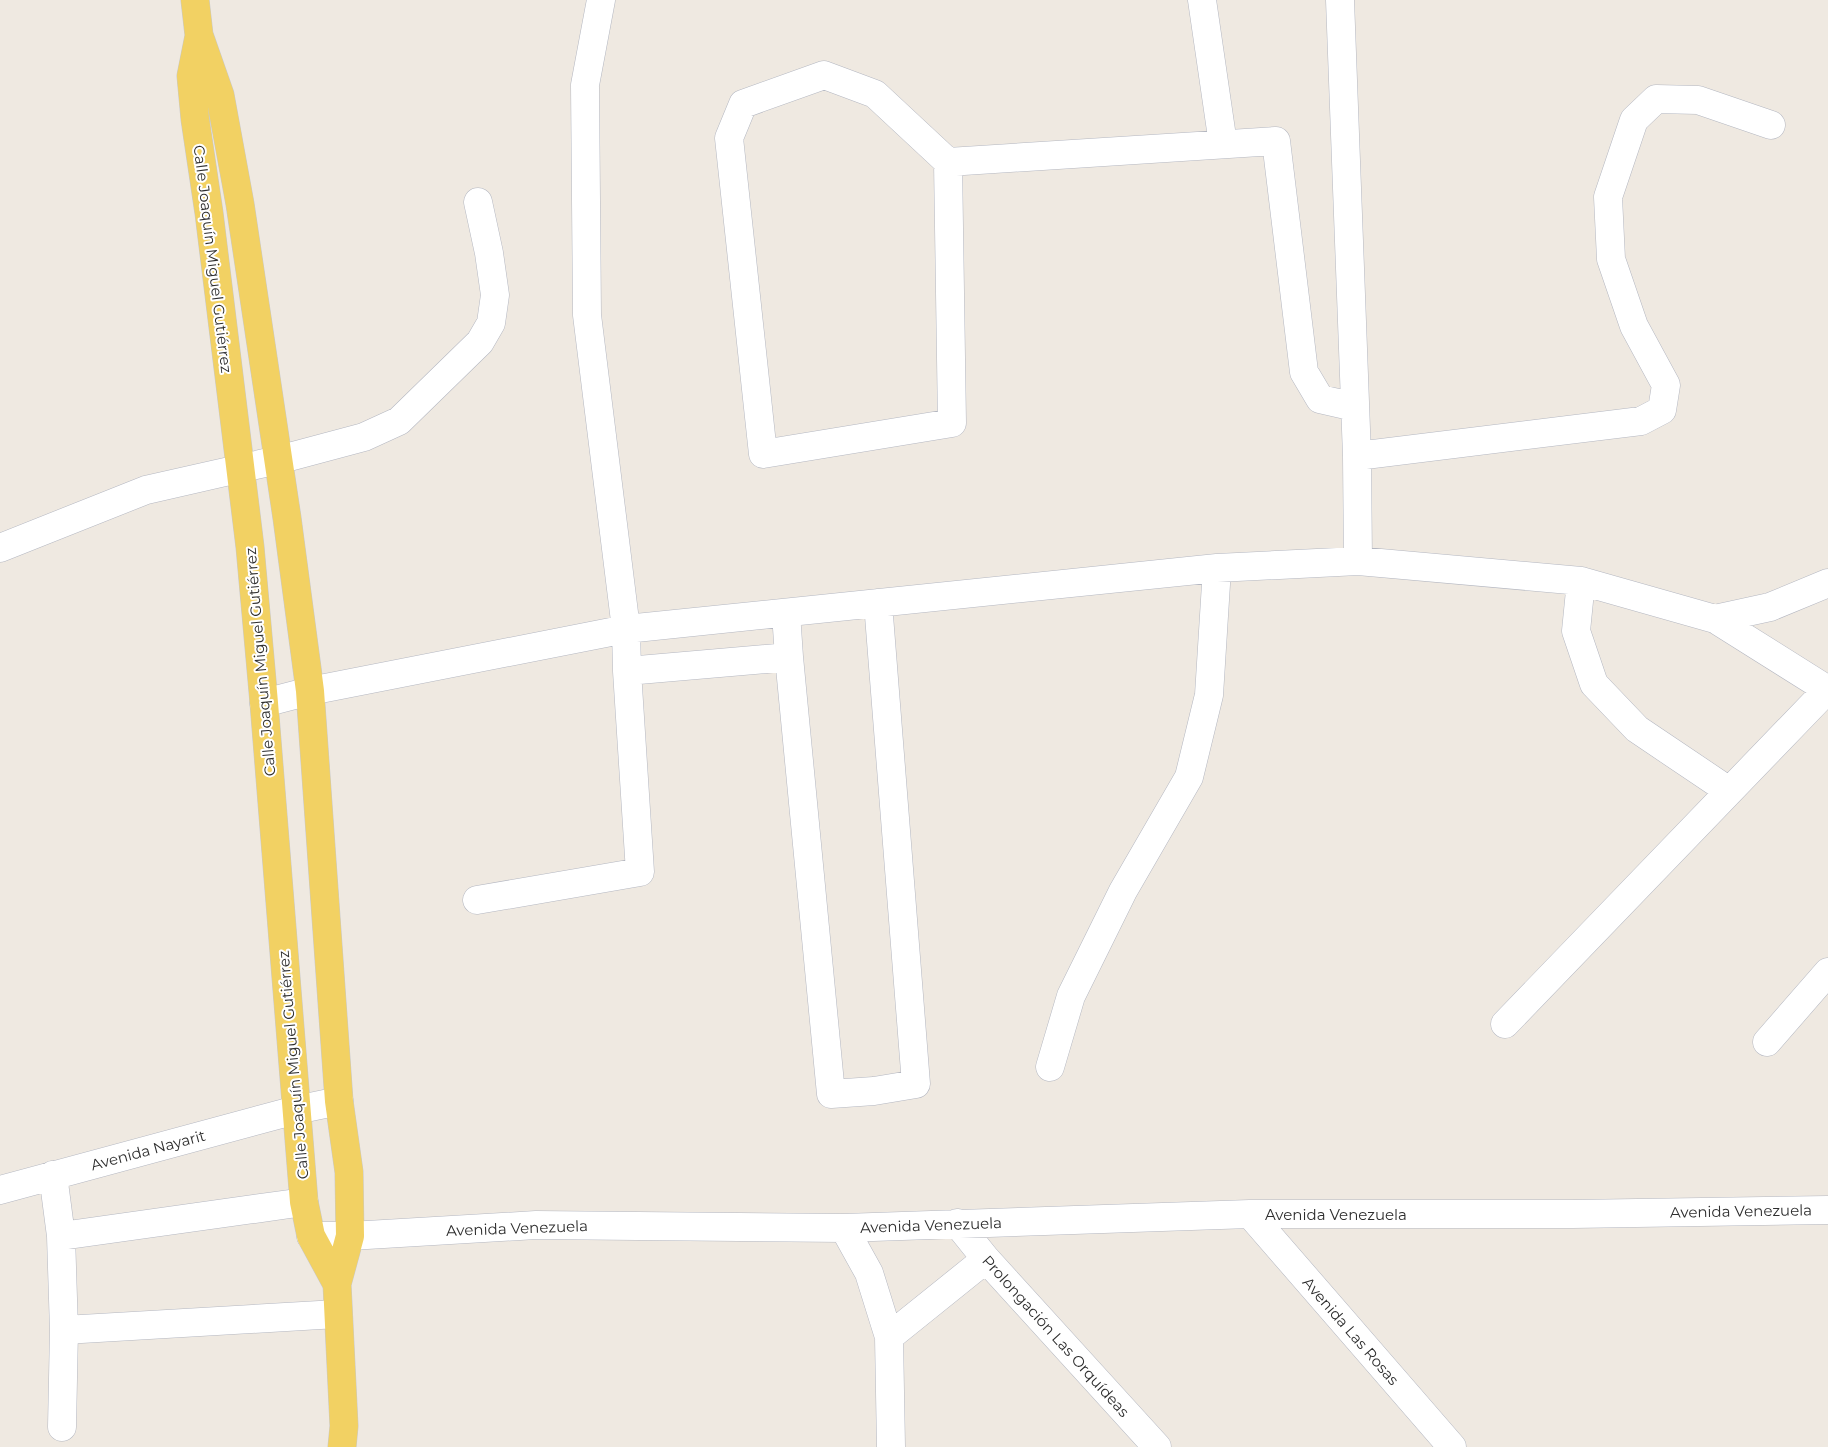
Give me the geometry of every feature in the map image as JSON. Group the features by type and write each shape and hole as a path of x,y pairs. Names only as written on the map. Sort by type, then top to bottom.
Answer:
{"main road":[{"name":"Calle Joaquín Miguel Gutiérrez","path":"194,0 199,35 220,95 240,204 287,518 310,691 339,1101 349,1172 350,1236 337,1284 344,1426 342,1447"},
{"name":"Calle Joaquín Miguel Gutiérrez","path":"199,35 191,76 250,547 304,1202 311,1236 337,1284"}],"street":[{"path":"478,900 640,872 626,629 587,315 585,85 601,0"},
{"path":"1202,0 1223,144"},
{"path":"1340,0 1357,456 1358,561"},
{"path":"948,162 952,423 763,454 729,138 743,104 824,75 876,94 948,162 1276,141 1304,372 1320,399 1355,407"},
{"path":"1357,456 1642,421 1662,410 1666,385 1634,326 1612,259 1608,198 1634,120 1656,99 1698,100 1771,125"},
{"path":"0,548 146,490 278,460 364,437 399,421 480,342 491,323 495,295 489,253 478,202"},
{"path":"209,213 240,204"},
{"path":"264,703 310,691 626,629 1217,568 1358,561 1581,581 1715,619 1828,690 1505,1024"},
{"path":"1050,1067 1071,996 1123,891 1189,777 1209,695 1217,568"},
{"path":"1581,581 1576,631 1594,684 1637,728 1729,791"},
{"path":"1715,619 1770,607 1828,583"},
{"path":"786,613 831,1094 874,1091 916,1084 878,603"},
{"path":"627,671 790,657"},
{"path":"1767,1042 1828,972"},
{"name":"Avenida Nayarit","path":"0,1190 296,1110 339,1101"},
{"path":"54,1175 60,1236 64,1330 62,1426"},
{"path":"60,1236 304,1202"},
{"name":"Avenida Venezuela","path":"311,1236 350,1236 536,1225 844,1228 1250,1214 1573,1214 1828,1210"},
{"name":"Avenida Las Rosas","path":"1250,1214 1452,1447"},
{"name":"Prolongación Las Orquídeas","path":"957,1224 986,1260 1157,1447"},
{"name":"Avenida Venezuela","path":"844,1228 868,1273 889,1337 891,1447"},
{"path":"889,1337 986,1260"},
{"path":"64,1330 338,1314"}]}
